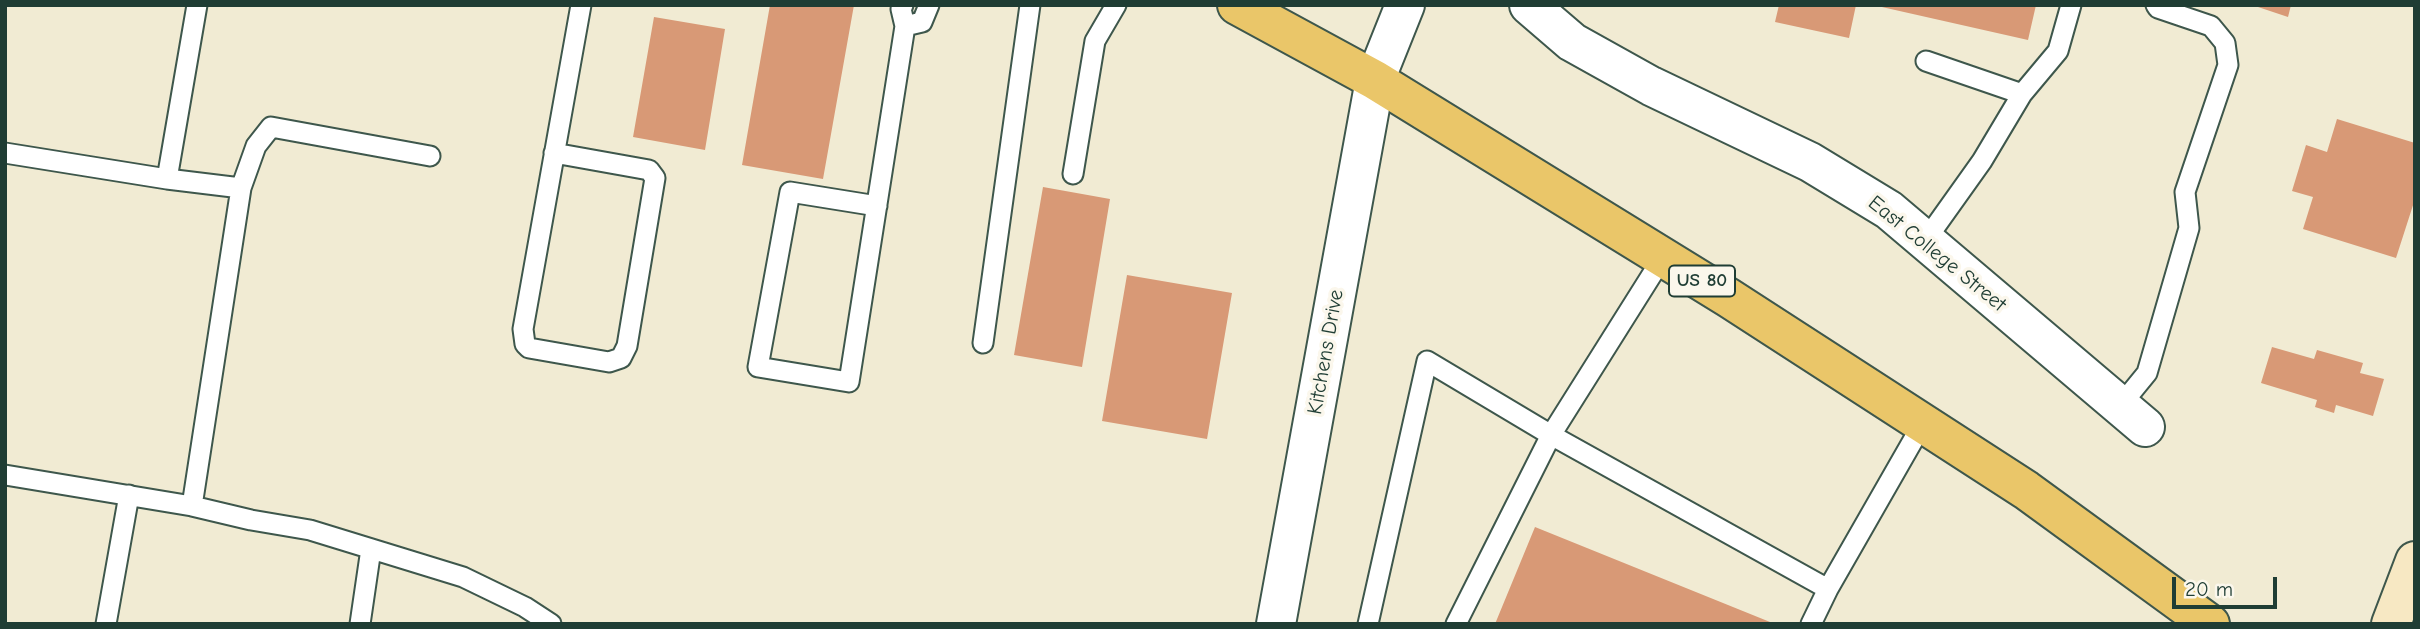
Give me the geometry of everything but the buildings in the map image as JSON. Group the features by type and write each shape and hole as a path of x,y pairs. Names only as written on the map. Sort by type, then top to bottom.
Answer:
{"main road":[{"name":"US 80","path":"1237,5 1375,79 1923,423 2026,490 2210,624"}],"street":[{"name":"Kitchens Drive","path":"1276,624 1375,79 1405,5"},
{"name":"East College Street","path":"1529,5 1572,42 1663,92 1811,162 1889,210 2132,417"},
{"path":"2391,624 2415,561"}],"lane":[{"path":"167,179 197,5"},
{"path":"554,153 649,170 655,178 627,346 621,358 609,362 529,348 524,344 523,329 554,153 581,5"},
{"path":"877,206 790,192 758,367 849,382 877,206 905,26 901,9 903,5"},
{"path":"905,26 922,22 929,5"},
{"path":"983,343 1030,5"},
{"path":"1073,174 1095,41 1116,5"},
{"path":"1925,241 1982,161 2022,94 2058,51 2071,5"},
{"path":"2132,417 2189,228 2185,192 2228,65 2225,43 2211,26 2156,5"},
{"path":"1926,61 2022,94"},
{"path":"192,506 241,188 256,146 271,127 429,156"},
{"path":"5,153 241,188"},
{"path":"1456,624 1551,435 1662,257"},
{"path":"1368,624 1427,361 1551,435 1828,589"},
{"path":"1811,624 1828,589 1923,423"},
{"path":"5,475 192,506 310,530 463,577 524,607 551,624"},
{"path":"106,624 128,495"},
{"path":"360,624 371,549"}]}
